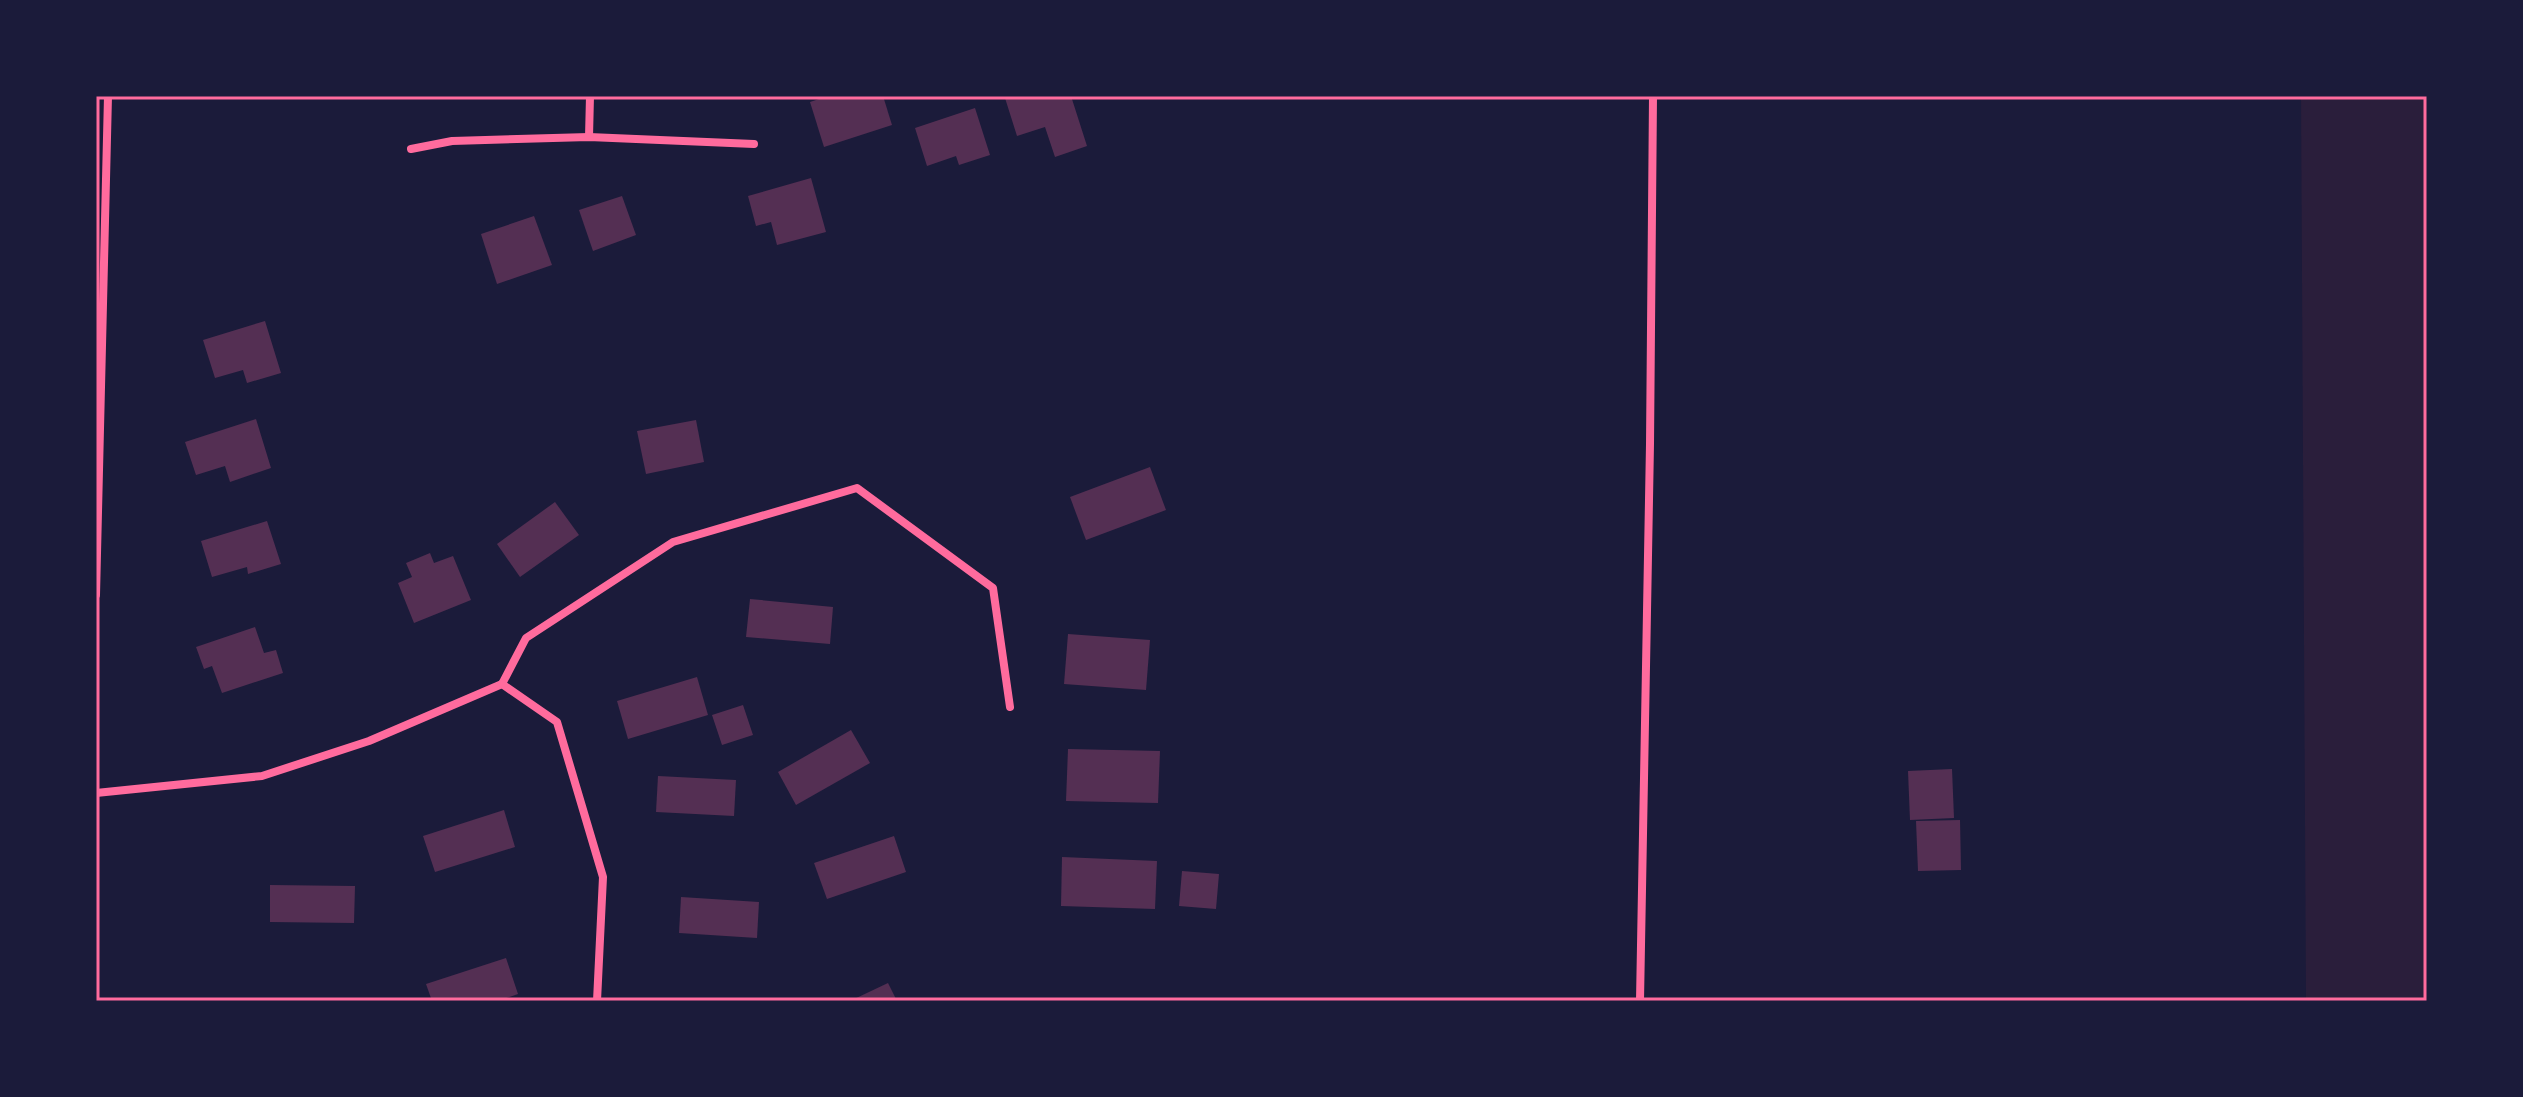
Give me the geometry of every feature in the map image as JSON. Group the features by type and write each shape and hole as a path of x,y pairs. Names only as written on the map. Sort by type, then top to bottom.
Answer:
{"street":[{"path":"96,595 108,96"},
{"path":"589,137 590,96"},
{"path":"1640,1001 1653,96"},
{"path":"411,149 452,141 589,137 754,144"},
{"path":"96,793 262,776 369,741 502,684 526,638 673,542 857,488 993,588 1010,707"},
{"path":"502,684 557,722 603,877 597,1001"}],"shaded area":[{"path":"2301,96 2427,96 2427,1001 2306,1001"}],"building":[{"path":"828,96 883,96 892,125 824,147 810,102"},
{"path":"1071,96 1087,146 1055,157 1045,127 1017,136 1005,98"},
{"path":"975,108 990,155 959,165 956,156 927,166 915,128"},
{"path":"811,178 826,232 777,245 771,222 756,226 748,196"},
{"path":"622,196 636,235 593,251 579,210"},
{"path":"534,216 552,265 497,284 481,234"},
{"path":"265,321 281,373 247,383 243,370 215,378 203,340"},
{"path":"256,419 271,468 230,482 225,466 196,475 185,442"},
{"path":"696,420 704,462 646,474 637,431"},
{"path":"1150,467 1166,510 1086,540 1070,497"},
{"path":"555,502 579,535 520,577 497,544"},
{"path":"267,521 281,564 248,574 247,567 212,577 201,541"},
{"path":"430,553 434,563 453,556 471,600 414,623 398,583 412,577 406,563"},
{"path":"750,599 833,607 830,644 746,637"},
{"path":"255,627 264,653 276,650 283,673 222,693 212,666 204,669 196,647"},
{"path":"1068,634 1150,640 1146,690 1064,684"},
{"path":"697,677 708,715 628,739 617,701"},
{"path":"743,705 753,735 722,745 712,715"},
{"path":"851,730 870,763 796,805 778,772"},
{"path":"1068,749 1160,751 1158,803 1066,801"},
{"path":"1952,769 1954,818 1910,820 1908,771"},
{"path":"658,776 736,780 734,816 656,812"},
{"path":"504,810 515,847 435,872 423,836"},
{"path":"1960,820 1961,870 1918,871 1916,821"},
{"path":"894,836 906,872 827,899 814,863"},
{"path":"1062,857 1157,861 1155,909 1061,906"},
{"path":"1182,871 1219,874 1216,909 1179,906"},
{"path":"270,885 355,886 354,923 270,922"},
{"path":"681,897 759,902 757,938 679,933"},
{"path":"506,958 518,994 498,1001 432,1001 426,984"},
{"path":"888,983 897,1001 850,1001"}]}
